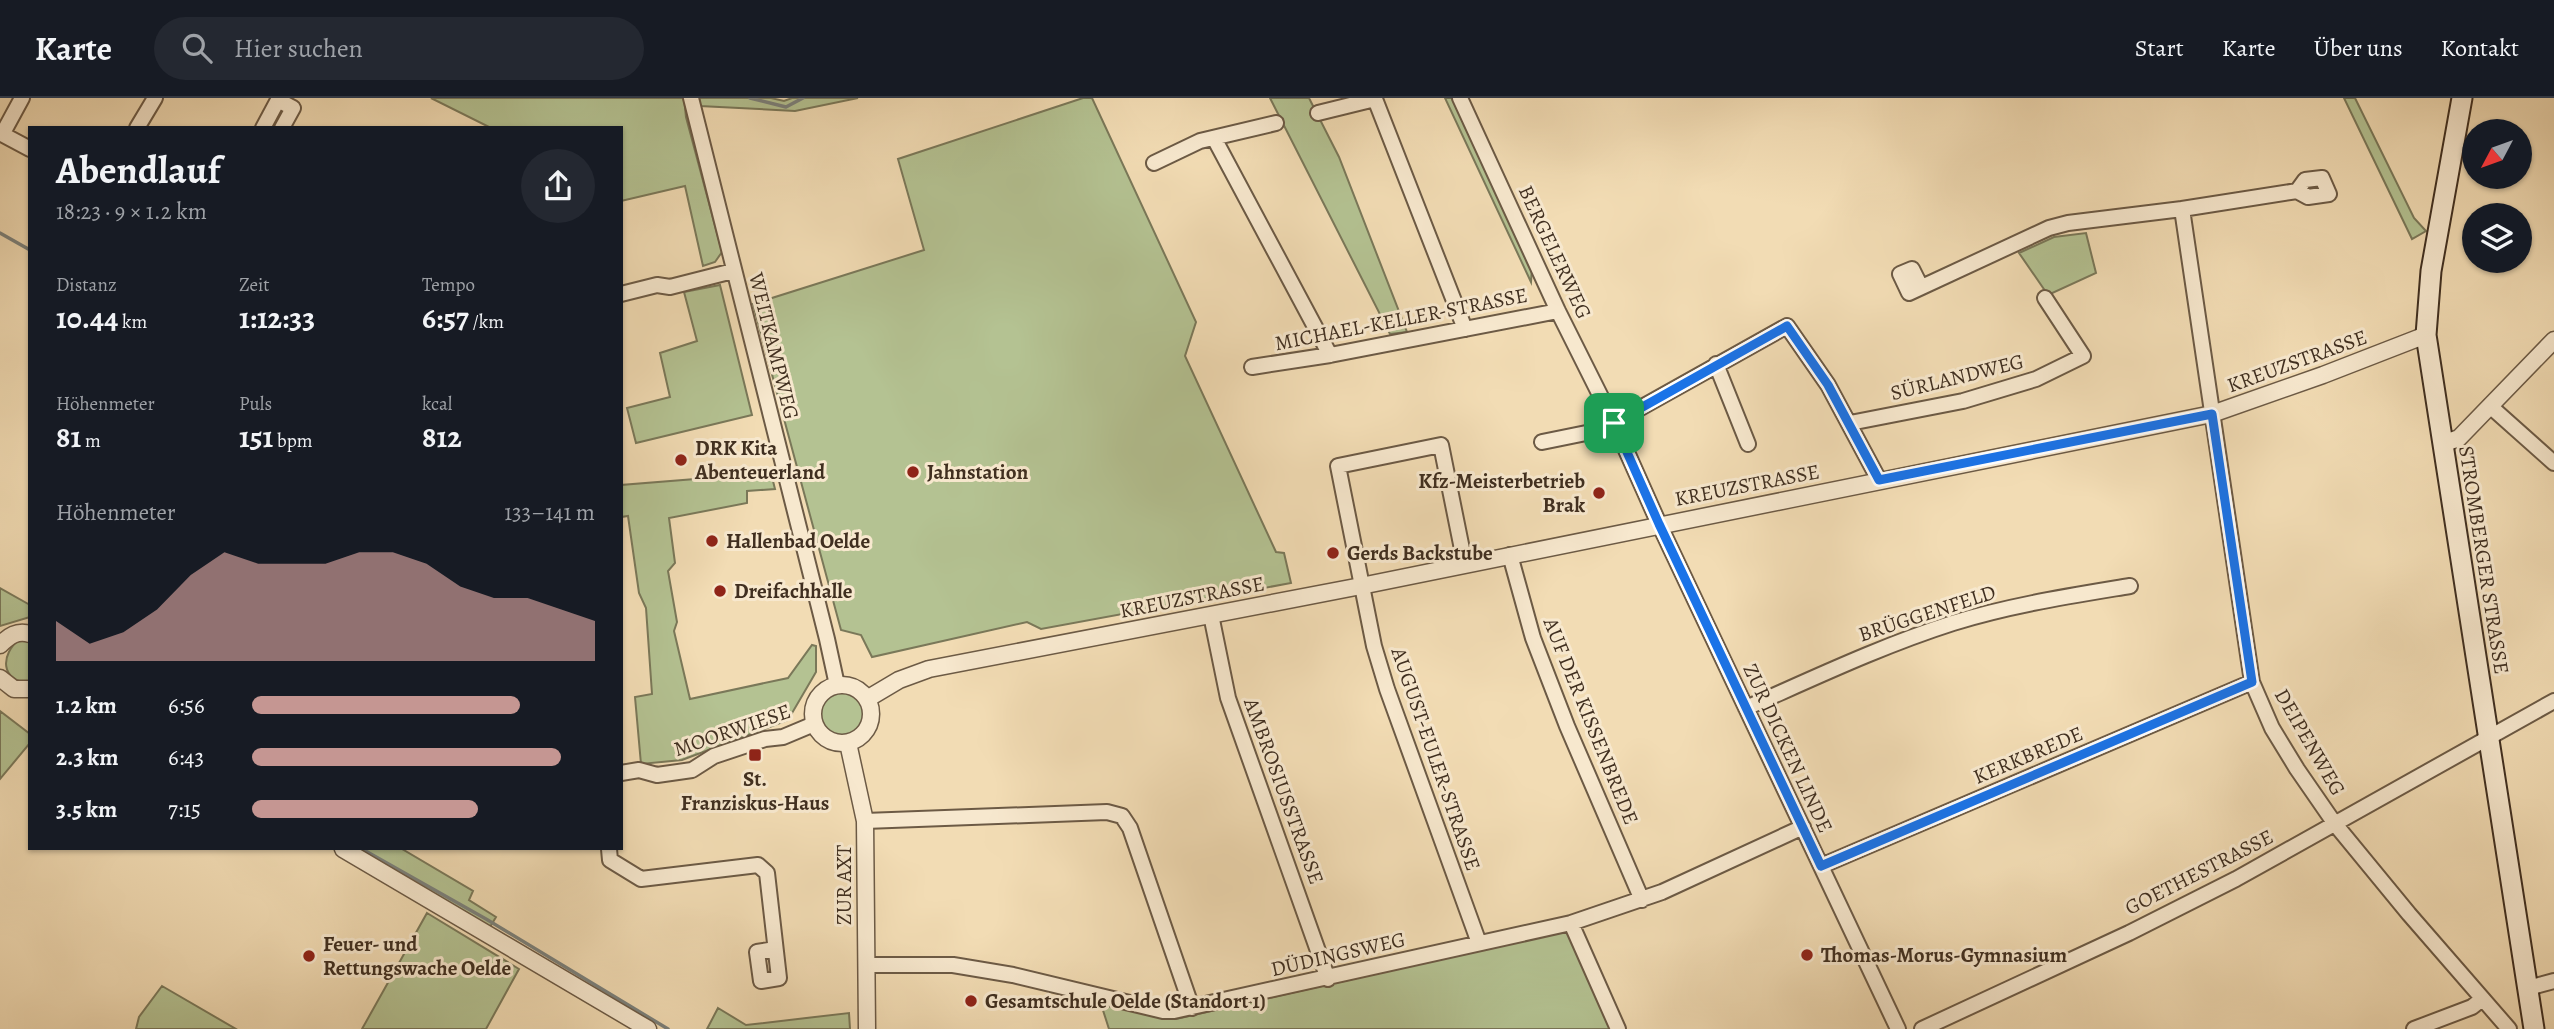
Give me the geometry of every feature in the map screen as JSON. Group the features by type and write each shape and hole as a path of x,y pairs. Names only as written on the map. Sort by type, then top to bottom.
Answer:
{"main road":[{"name":"STROMBERGER STRASSE","path":"2462,98 2433,259 2426,335 2534,1029"}],"street":[{"path":"22,98 1,133 28,148"},
{"path":"138,126 155,98"},
{"name":"WEITKAMPWEG","path":"691,98 837,685"},
{"name":"BERGELERWEG","path":"1461,98 1659,524"},
{"path":"1318,113 1375,99 1465,329"},
{"path":"265,126 278,100 293,108 283,126"},
{"path":"1154,163 1200,141 1276,123"},
{"path":"1214,138 1330,355"},
{"path":"1921,287 2049,228 2068,223 2297,191"},
{"name":"DEIPENWEG","path":"2182,209 2252,682 2272,728 2335,824 2509,1029"},
{"path":"623,294 657,285 670,287 733,271"},
{"name":"SÜRLANDWEG","path":"1850,423 1963,401 2036,379 2083,356 2045,298"},
{"name":"MICHAEL-KELLER-STRASSE","path":"1252,368 1558,311"},
{"path":"1542,442 1601,430 1787,326 1828,385 1879,480"},
{"name":"KREUZSTRASSE","path":"867,699 900,680 929,669 1362,586 2212,414 2426,335"},
{"path":"2442,444 2459,438 2554,341"},
{"path":"1716,364 1748,444"},
{"path":"2490,406 2554,463"},
{"name":"AUGUST-EULER-STRASSE","path":"1465,564 1441,445 1338,466 1374,646 1479,943"},
{"name":"ZUR DICKEN LINDE","path":"1659,524 1898,1029"},
{"name":"AUF DER KISSENBREDE","path":"1510,555 1538,650 1567,726 1642,900"},
{"name":"BRÜGGENFELD","path":"1746,708 1850,661 1954,623 2013,606 2130,586"},
{"name":"AMBROSIUSSTRASSE","path":"1211,615 1228,698 1328,979"},
{"path":"0,645 8,637 28,634"},
{"path":"0,678 14,689 28,689"},
{"name":"KERKBREDE","path":"1821,866 2252,682"},
{"path":"837,685 854,687 867,699 871,712 868,727 856,740 840,743 824,737 814,724 814,704 820,695 837,685"},
{"name":"GOETHESTRASSE","path":"1922,1029 2129,933 2236,879 2554,701"},
{"name":"MOORWIESE","path":"623,773 639,770 657,775 692,770 714,756 765,739 783,737 814,724"},
{"name":"ZUR AXT","path":"848,743 865,821 867,1029"},
{"path":"865,821 1107,812 1122,816 1130,828 1192,1009"},
{"name":"DÜDINGSWEG","path":"866,965 953,965 1013,975 1163,1011 1192,1009 1571,923 1642,900 1803,827"},
{"path":"345,850 648,1029"},
{"path":"609,850 610,860 641,879 758,865 767,873 775,949"},
{"path":"1571,923 1618,1029"},
{"path":"2528,988 2554,981"},
{"path":"2414,1029 2472,1007 2482,999"}],"green space":[{"path":"431,98 684,98 686,117 722,252 715,262 703,266 685,186 623,201 623,126 487,126"},
{"path":"699,98 771,98 784,101 792,98 858,98 795,111 700,106"},
{"path":"1083,98 1092,98 1196,322 1185,356 1276,552 1284,553 1291,583 1041,629 1027,622 872,657 861,635 841,630 753,304 924,250 898,159"},
{"path":"1270,98 1309,98 1339,157 1407,332 1390,334"},
{"path":"1445,98 1453,98 1532,268 1531,282"},
{"path":"2344,98 2355,98 2414,218 2426,231 2412,239"},
{"path":"2086,233 2096,273 2048,295 2019,253 2054,237"},
{"path":"720,285 752,415 636,443 627,408 670,397 660,353 697,341 684,292"},
{"path":"771,473 775,489 747,491 747,503 669,518 675,563 668,571 677,622 674,631 690,699 788,678 812,645 816,646 816,672 788,720 682,760 641,764 635,697 652,694 646,608 639,593 628,516 623,517 623,485"},
{"path":"0,588 28,604 28,618 0,626"},
{"path":"20,639 28,640 28,683 13,678 8,673 6,659 13,645"},
{"path":"842,691 858,698 865,714 858,730 842,737 826,730 819,714 826,698"},
{"path":"0,711 28,732 28,745 0,779"},
{"path":"353,850 404,850 473,891 469,900 496,917 490,927"},
{"path":"427,913 519,969 486,1029 362,1029"},
{"path":"1569,930 1612,1029 1109,1029 1101,1004 1176,1019"},
{"path":"162,986 236,1029 136,1029 139,1017"},
{"path":"718,1008 746,1025 849,1013 850,1029 707,1029"}],"waterway":[{"path":"750,98 786,107 803,98"},
{"path":"0,233 28,249"},
{"path":"364,850 486,919 668,1029"}],"place":[{"name":"DRK Kita Abenteuerland","path":"681,460"},
{"name":"Jahnstation","path":"913,472"},
{"name":"Kfz-Meisterbetrieb Brak","path":"1599,493"},
{"name":"Hallenbad Oelde","path":"712,541"},
{"name":"Gerds Backstube","path":"1333,553"},
{"name":"Dreifachhalle","path":"720,591"},
{"name":"St. Franziskus-Haus","path":"755,755"},
{"name":"Thomas-Morus-Gymnasium","path":"1807,955"},
{"name":"Feuer- und Rettungswache Oelde","path":"309,956"},
{"name":"Gesamtschule Oelde (Standort 1)","path":"971,1001"}],"route":[{"path":"1787,326 1828,385 1879,480 2212,414 2252,682 1821,866 1614,423 1787,326"}]}
